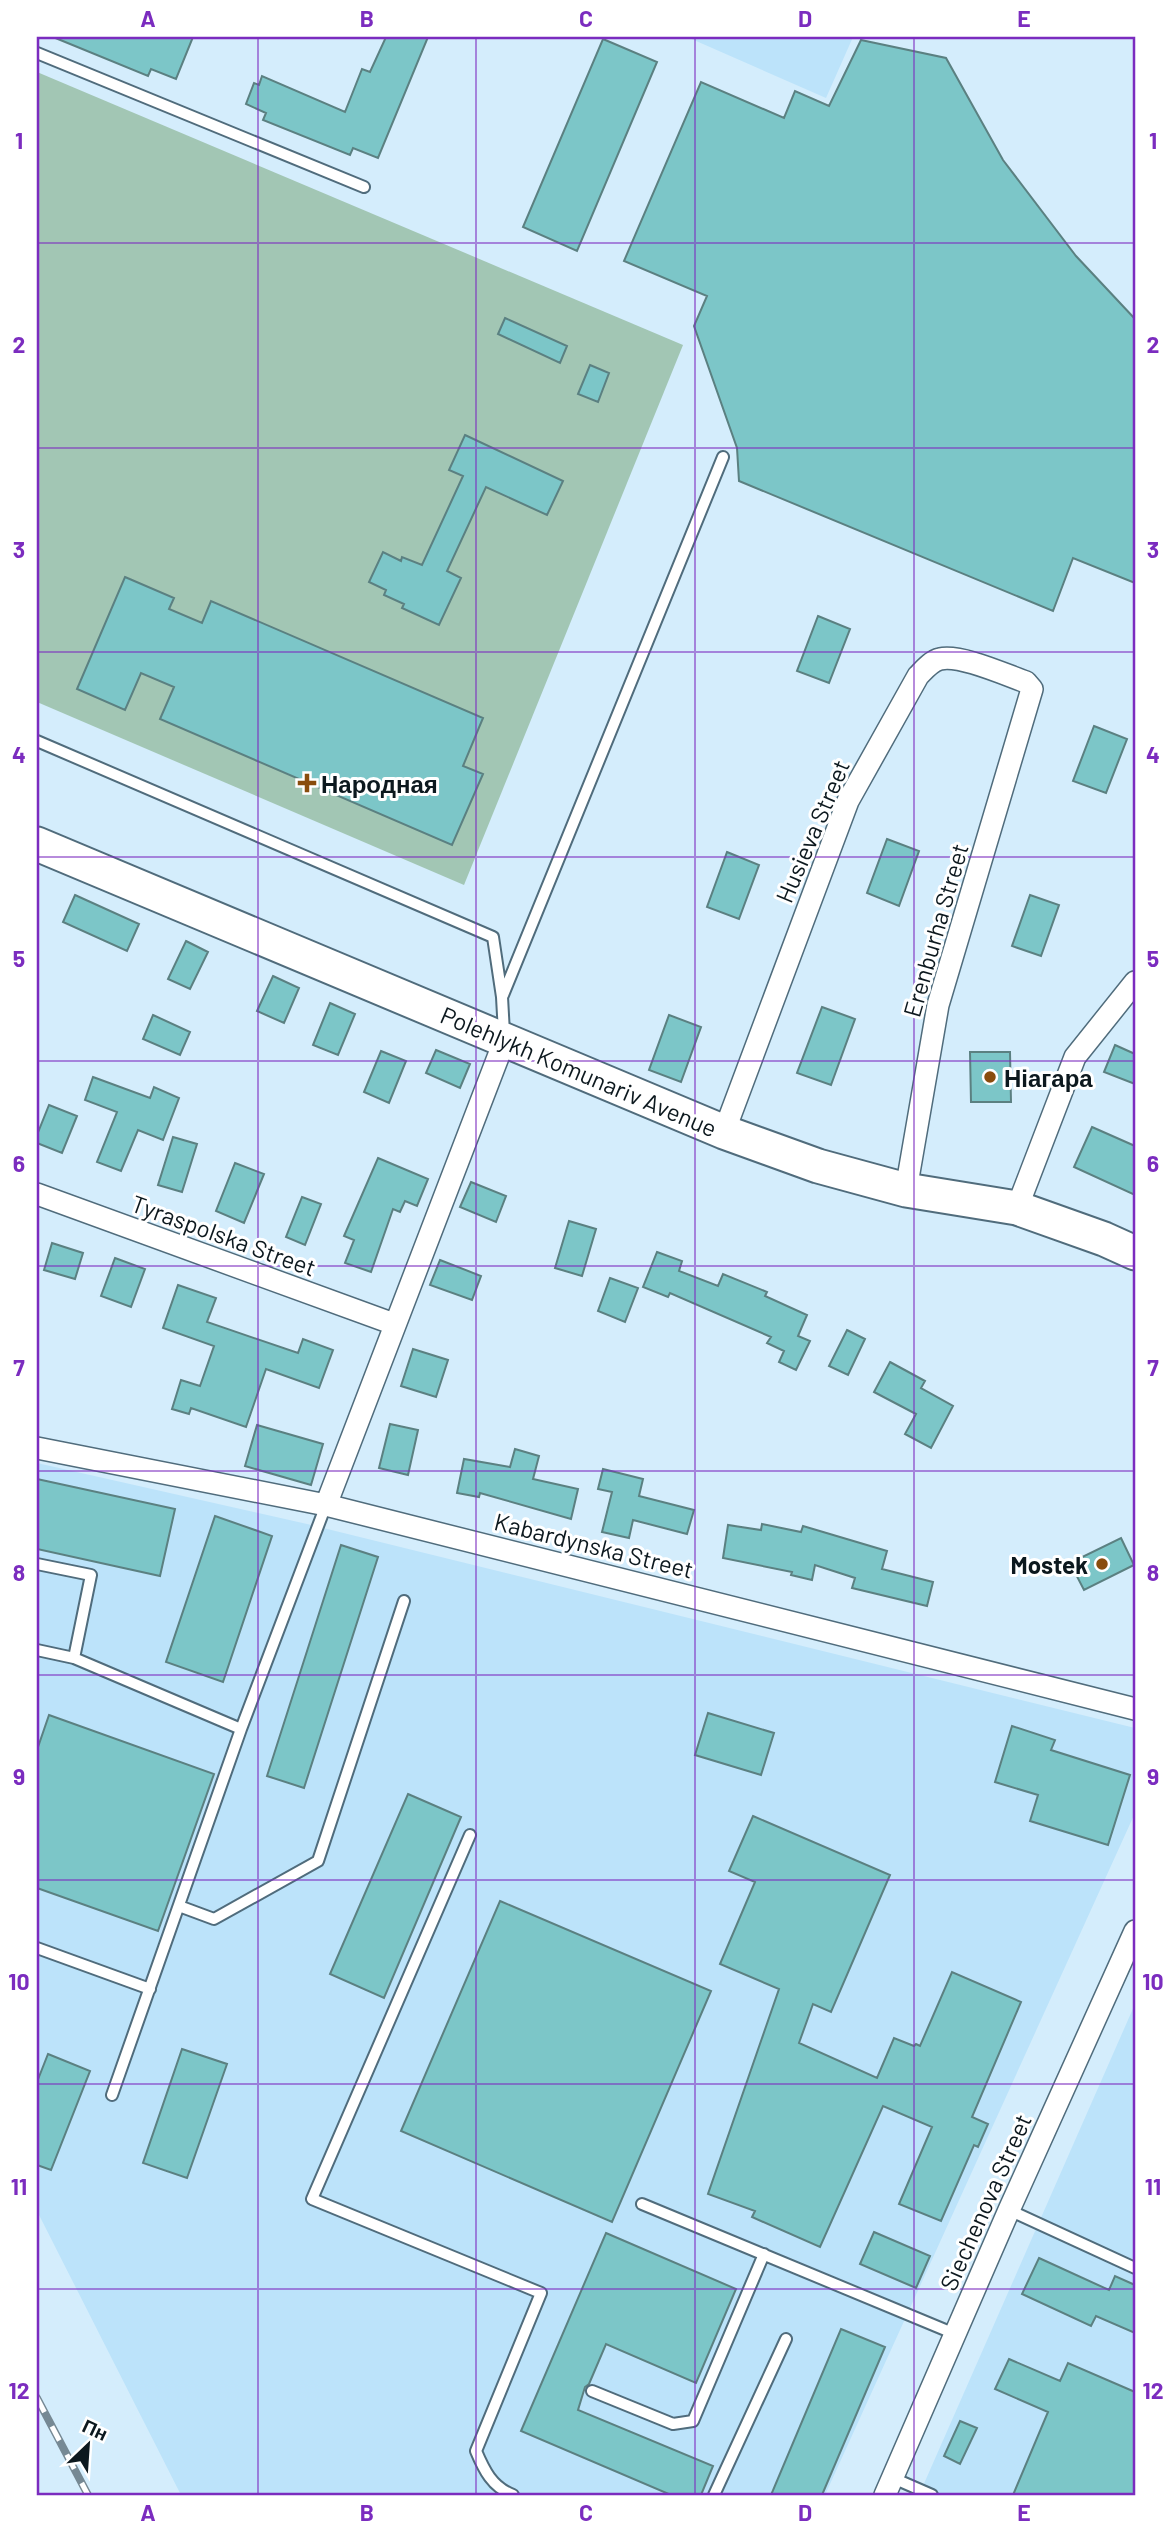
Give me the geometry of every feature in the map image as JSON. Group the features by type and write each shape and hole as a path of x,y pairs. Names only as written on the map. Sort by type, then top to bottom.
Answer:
{"main road":[{"name":"Polehlykh Komunariv Avenue","path":"37,844 724,1132 818,1166 906,1190 1017,1208 1135,1253"}],"street":[{"name":"Husieva Street","path":"724,1132 848,801 918,676 927,666 939,659 955,659 1027,682 1032,689"},
{"name":"Erenburha Street","path":"906,1190 937,1005 1032,689"},
{"path":"1017,1208 1074,1057 1135,982"},
{"path":"326,1504 505,1039"},
{"name":"Tyraspolska Street","path":"37,1195 394,1324"},
{"name":"Kabardynska Street","path":"37,1448 326,1504 1135,1709"},
{"name":"Siechenova Street","path":"889,2487 1009,2210 1135,1931"}],"lane":[{"path":"37,53 364,187"},
{"path":"502,997 723,457"},
{"path":"37,741 493,937 505,1039"},
{"path":"112,2095 241,1729 326,1504"},
{"path":"37,1564 91,1575 74,1658"},
{"path":"179,1906 214,1919 318,1861 404,1601"},
{"path":"37,1650 74,1658 241,1729"},
{"path":"470,1835 312,2199 541,2293 476,2451 486,2475 505,2492 513,2495"},
{"path":"37,1948 150,1989"},
{"path":"642,2204 955,2334"},
{"path":"1009,2210 1135,2268"},
{"path":"592,2391 673,2424 693,2421 764,2254"},
{"path":"714,2495 786,2339"},
{"path":"889,2487 932,2495"}],"shaded area":[{"path":"687,37 853,37 826,98"},
{"path":"37,1463 307,1524 1135,1728 1135,1813 825,2495 181,2495 37,2211"},
{"path":"1135,2004 1135,2495 919,2495"}],"green space":[{"path":"37,72 683,345 464,885 37,702"}],"building":[{"path":"53,37 193,37 176,79 151,69 148,76"},
{"path":"386,37 428,37 378,158 353,148 350,155 263,120 266,113 246,104 254,83 259,85 262,76 345,112 362,69 370,72"},
{"path":"603,39 657,62 577,251 523,227"},
{"path":"861,40 946,58 1003,160 1076,256 1135,319 1135,583 1073,558 1053,611 739,481 737,448 694,326 707,296 624,261 701,82 784,118 795,91 829,106"},
{"path":"505,318 567,346 560,363 498,334"},
{"path":"590,365 609,373 598,402 578,394"},
{"path":"465,435 563,481 547,515 486,487 447,571 461,578 439,625 402,608 404,604 384,595 386,590 369,582 383,552 401,561 402,557 422,565 463,476 449,470"},
{"path":"125,577 174,598 169,609 202,623 211,601 483,718 463,766 483,774 452,845 160,719 174,687 141,673 125,710 77,689"},
{"path":"818,616 850,629 829,683 797,671"},
{"path":"1094,726 1127,739 1106,793 1073,781"},
{"path":"887,839 919,851 899,906 867,893"},
{"path":"727,852 759,865 739,919 707,907"},
{"path":"75,895 139,924 127,951 63,922"},
{"path":"1030,895 1059,905 1041,956 1012,946"},
{"path":"186,941 208,952 190,989 168,979"},
{"path":"273,976 299,988 284,1023 257,1011"},
{"path":"330,1003 355,1014 338,1055 313,1045"},
{"path":"822,1007 855,1019 831,1085 797,1073"},
{"path":"153,1015 190,1032 180,1055 143,1039"},
{"path":"669,1015 701,1027 681,1082 649,1070"},
{"path":"1115,1045 1135,1054 1135,1084 1104,1072"},
{"path":"436,1050 470,1064 460,1088 426,1073"},
{"path":"381,1051 406,1061 389,1103 364,1092"},
{"name":"Ніагара","path":"970,1052 1010,1052 1011,1102 971,1102"},
{"path":"93,1077 150,1098 154,1087 179,1098 163,1140 138,1130 121,1171 97,1162 117,1112 85,1100"},
{"path":"49,1105 77,1116 62,1153 37,1143 37,1135"},
{"path":"1092,1127 1135,1146 1135,1195 1074,1167"},
{"path":"173,1137 197,1144 182,1192 158,1185"},
{"path":"378,1158 428,1179 417,1206 405,1201 400,1212 393,1209 371,1272 345,1263 354,1240 344,1236"},
{"path":"235,1163 264,1174 244,1223 216,1211"},
{"path":"471,1182 506,1196 496,1222 460,1207"},
{"path":"302,1197 321,1204 305,1245 286,1237"},
{"path":"569,1221 596,1229 582,1276 555,1268"},
{"path":"52,1243 83,1253 75,1279 44,1270"},
{"path":"657,1252 682,1261 679,1271 718,1286 723,1274 767,1292 765,1296 807,1315 798,1336 810,1341 796,1370 779,1362 784,1351 767,1343 771,1337 670,1293 668,1297 643,1287"},
{"path":"115,1258 145,1269 131,1307 101,1296"},
{"path":"440,1260 481,1276 472,1300 430,1285"},
{"path":"610,1278 638,1288 625,1322 598,1311"},
{"path":"178,1285 216,1298 207,1322 298,1353 303,1339 333,1350 319,1388 266,1369 246,1427 191,1408 189,1414 172,1409 181,1380 200,1386 214,1346 163,1328"},
{"path":"847,1330 865,1339 848,1375 829,1366"},
{"path":"413,1349 448,1360 436,1397 401,1386"},
{"path":"890,1362 925,1381 921,1388 953,1406 931,1448 905,1434 916,1414 874,1392"},
{"path":"390,1424 418,1430 408,1475 379,1468"},
{"path":"257,1425 323,1444 311,1485 245,1466"},
{"path":"515,1449 539,1456 533,1479 578,1489 571,1519 480,1493 479,1497 457,1493 464,1459 510,1467"},
{"path":"603,1469 643,1479 639,1496 694,1510 687,1534 633,1520 629,1538 602,1532 612,1492 598,1489"},
{"path":"37,1479 175,1509 160,1576 37,1549"},
{"path":"215,1516 272,1536 223,1682 166,1662"},
{"path":"762,1524 801,1532 803,1526 887,1551 882,1569 933,1582 927,1606 852,1588 855,1578 815,1565 812,1580 791,1575 792,1572 723,1558 728,1525 761,1530"},
{"name":"Mostek","path":"1121,1538 1134,1565 1084,1590 1070,1563"},
{"path":"341,1545 378,1557 304,1788 267,1776"},
{"path":"708,1713 774,1733 761,1775 695,1755"},
{"path":"49,1715 214,1774 158,1931 37,1888 37,1750"},
{"path":"1012,1726 1055,1740 1051,1750 1130,1775 1108,1845 1030,1821 1038,1795 995,1782"},
{"path":"408,1794 461,1817 384,1998 330,1974"},
{"path":"753,1816 890,1875 831,2012 813,2004 799,2043 877,2078 894,2038 920,2046 952,1972 1021,2002 972,2117 988,2124 978,2147 974,2145 941,2221 899,2204 932,2127 883,2106 820,2247 752,2217 755,2211 708,2194 779,1989 720,1964 755,1882 729,1871"},
{"path":"500,1901 711,1991 612,2222 401,2131"},
{"path":"182,2049 227,2064 187,2178 143,2163"},
{"path":"48,2054 90,2071 51,2170 37,2165 37,2082"},
{"path":"874,2232 930,2256 916,2288 860,2264"},
{"path":"606,2233 736,2289 696,2383 606,2344 589,2384 585,2387 578,2410 713,2466 701,2495 671,2495 521,2431"},
{"path":"1039,2258 1109,2290 1115,2276 1135,2285 1135,2333 1096,2316 1091,2326 1022,2294"},
{"path":"841,2329 885,2347 822,2495 771,2495"},
{"path":"1009,2359 1060,2381 1068,2363 1135,2392 1135,2495 1013,2495 1048,2412 995,2389"},
{"path":"960,2421 977,2428 960,2464 944,2456"}],"railway":[{"path":"37,2398 88,2495"}],"place":[{"name":"Народная","path":"307,783"},
{"name":"Ніагара","path":"990,1077"},
{"name":"Mostek","path":"1102,1564"}]}
